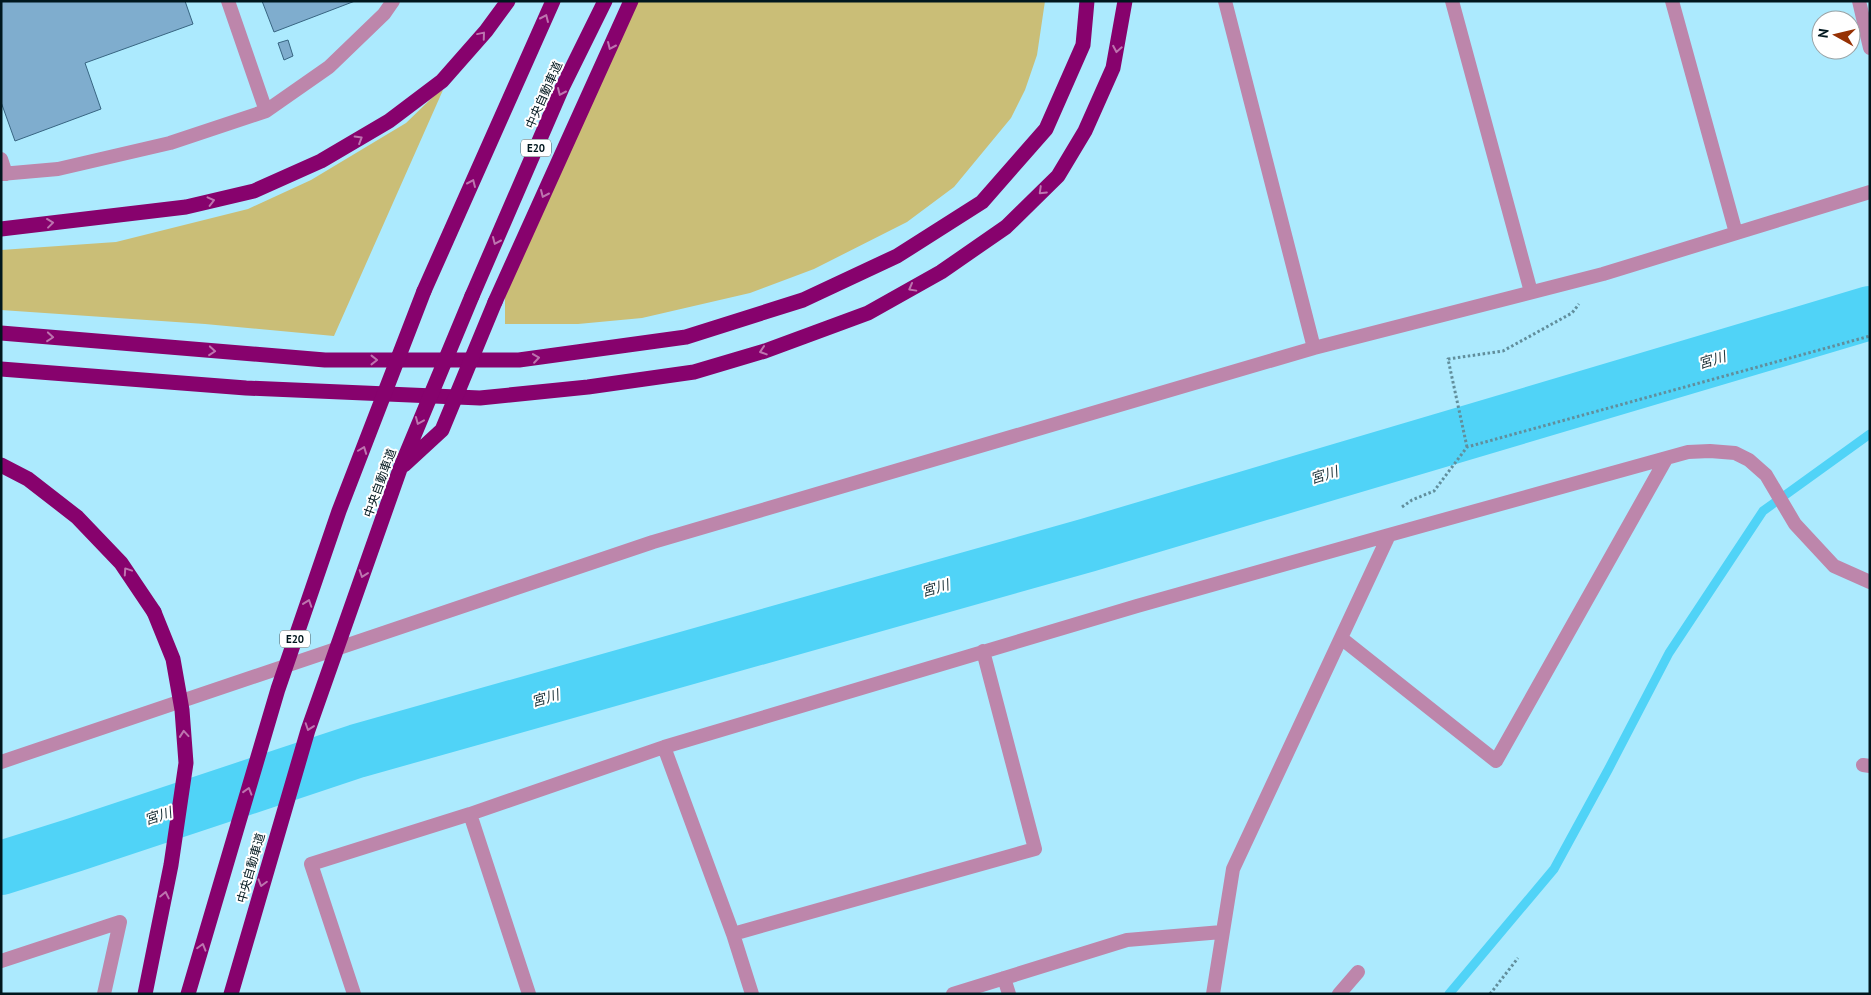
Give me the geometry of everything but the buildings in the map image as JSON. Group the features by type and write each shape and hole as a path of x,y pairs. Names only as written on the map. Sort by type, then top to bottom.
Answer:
{"highway":[{"path":"1,229 186,207 254,190 321,161 389,121 442,82 508,1"},
{"name":"中央自動車道","path":"188,994 278,689 339,511 424,291 553,1"},
{"name":"中央自動車道","path":"231,994 308,730 400,469 562,88 605,1"},
{"path":"400,469 442,430 496,302 631,1"},
{"path":"1,333 325,360 519,360 686,337 803,300 897,256 982,202 1046,129 1082,45 1087,1"},
{"path":"1,368 246,388 480,398 588,387 694,372 764,351 868,313 941,272 1006,227 1058,176 1086,131 1113,68 1125,1"},
{"path":"1,465 28,479 77,517 121,563 154,612 173,659 182,710 186,763 171,865 145,994"}],"street":[{"path":"228,1 266,111"},
{"path":"1,159 4,174 58,169 170,143 266,111 329,67 384,14 393,1"},
{"path":"1226,1 1314,348"},
{"path":"1452,1 1532,292"},
{"path":"1672,1 1736,233"},
{"path":"1859,1 1870,48"},
{"path":"1,762 653,542 1314,348 1603,274 1870,192"},
{"path":"354,994 311,864 470,814 664,747 984,651 1688,452 1735,453 1749,460 1766,475 1795,524 1834,566 1870,582"},
{"path":"1341,638 1496,761 1666,459"},
{"path":"1213,994 1233,869 1390,535"},
{"path":"733,934 1035,849 984,651"},
{"path":"664,747 733,934 752,994"},
{"path":"470,814 529,994"},
{"path":"1,961 120,922 104,994"},
{"path":"953,994 1127,940 1222,932"},
{"path":"1338,994 1358,972"},
{"path":"1004,978 1009,994"}],"path":[{"path":"1467,447 1448,359 1503,351 1572,313 1603,274"},
{"path":"1390,535 1392,514 1412,500 1434,491 1467,447 1870,336"},
{"path":"1490,994 1518,958"}],"shaded area":[{"path":"638,1 1045,1 1037,55 1025,90 1011,118 954,187 907,222 814,269 750,293 642,318 578,324 505,324 505,287"},
{"path":"443,90 334,336 205,324 1,310 1,250 116,242 248,209 311,180 406,123 436,94"}],"waterway":[{"name":"宮川","path":"1,868 357,751 1088,545 1870,313"},
{"path":"1449,994 1554,869 1669,653 1763,511 1870,434"}]}
